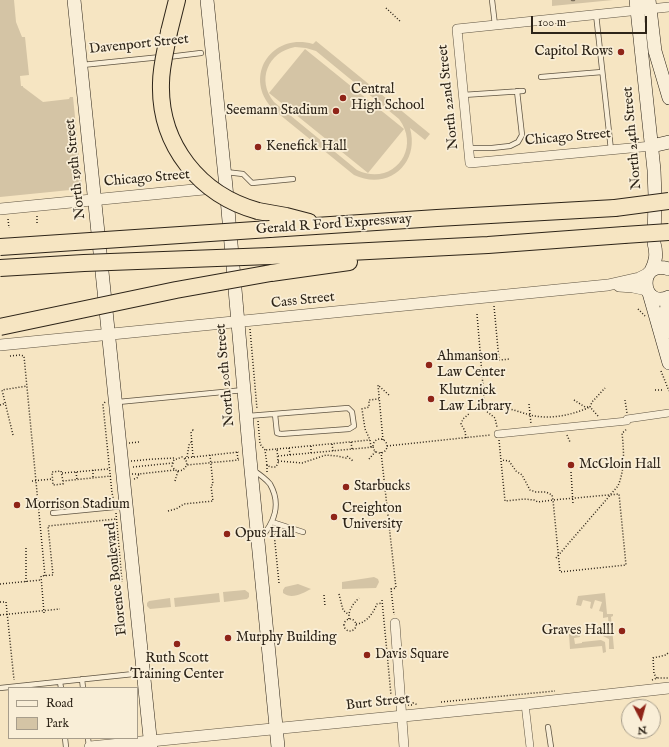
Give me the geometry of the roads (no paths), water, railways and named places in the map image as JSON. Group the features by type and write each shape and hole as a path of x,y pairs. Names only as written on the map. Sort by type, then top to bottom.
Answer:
{"highway":[{"path":"170,0 171,26"},
{"path":"177,0 163,63 161,94 165,120 176,148 196,176 217,193 270,221"},
{"path":"615,208 669,201"},
{"name":"Gerald R Ford Expressway","path":"0,247 270,221 320,225 669,206"},
{"name":"Gerald R Ford Expressway","path":"0,268 488,245 669,232"},
{"path":"0,327 176,290 271,273 488,245"}],"main road":[{"name":"North 19th Street","path":"74,0 109,335"},
{"name":"North 20th Street","path":"207,0 226,187 244,390 252,416 245,458 258,542 278,747"},
{"path":"643,5 669,98"},
{"name":"North 24th Street","path":"643,5 655,196 654,242 656,251 656,259 646,274 648,292"},
{"name":"Chicago Street","path":"652,146 669,142"},
{"path":"646,274 659,267 669,269"},
{"path":"648,292 657,298 669,299 666,308 669,332"},
{"path":"648,292 669,363"},
{"name":"Florence Boulevard","path":"109,335 111,400 122,472 121,507 143,673 150,744"}],"street":[{"path":"495,25 596,14 643,5 669,7"},
{"name":"North 22nd Street","path":"470,163 457,29 495,25"},
{"name":"Chicago Street","path":"470,163 652,146"},
{"name":"Chicago Street","path":"0,209 226,187"},
{"path":"608,285 646,274"},
{"path":"608,285 633,287 648,292"},
{"name":"Cass Street","path":"0,345 608,285"},
{"path":"498,434 601,424 669,414"},
{"path":"395,623 404,747"},
{"name":"Burt Street","path":"89,747 150,744 276,729 669,688"},
{"path":"525,704 530,747"}],"lane":[{"path":"492,0 495,25"},
{"path":"596,14 611,150"},
{"name":"Davenport Street","path":"81,65 201,53"},
{"path":"541,78 602,72"},
{"path":"468,148 510,146 518,142 522,135 517,91"},
{"path":"463,95 523,91"},
{"path":"224,172 242,174 252,183 293,178"},
{"path":"111,400 244,390"},
{"path":"252,416 275,414 348,408 352,412 354,426 349,429 281,434 277,433 276,430 275,414"},
{"path":"245,458 266,480 276,501 275,517 258,542"},
{"path":"53,514 121,507"},
{"path":"272,522 303,532"},
{"path":"0,688 143,673"},
{"path":"82,679 83,687"},
{"path":"60,682 61,687"},
{"path":"548,727 551,747"}],"place":[{"name":"Capitol Rows","path":"621,52"},
{"name":"Central High School","path":"343,98"},
{"name":"Seemann Stadium","path":"336,111"},
{"name":"Kenefick Hall","path":"258,147"},
{"name":"Ahmanson Law Center","path":"429,365"},
{"name":"Klutznick Law Library","path":"431,399"},
{"name":"McGloin Hall","path":"571,465"},
{"name":"Starbucks","path":"346,487"},
{"name":"Morrison Stadium","path":"17,505"},
{"name":"Creighton University","path":"334,517"},
{"name":"Opus Hall","path":"227,534"},
{"name":"Graves Halll","path":"622,631"},
{"name":"Murphy Building","path":"228,638"},
{"name":"Ruth Scott Training Center","path":"177,644"},
{"name":"Davis Square","path":"367,655"}]}
